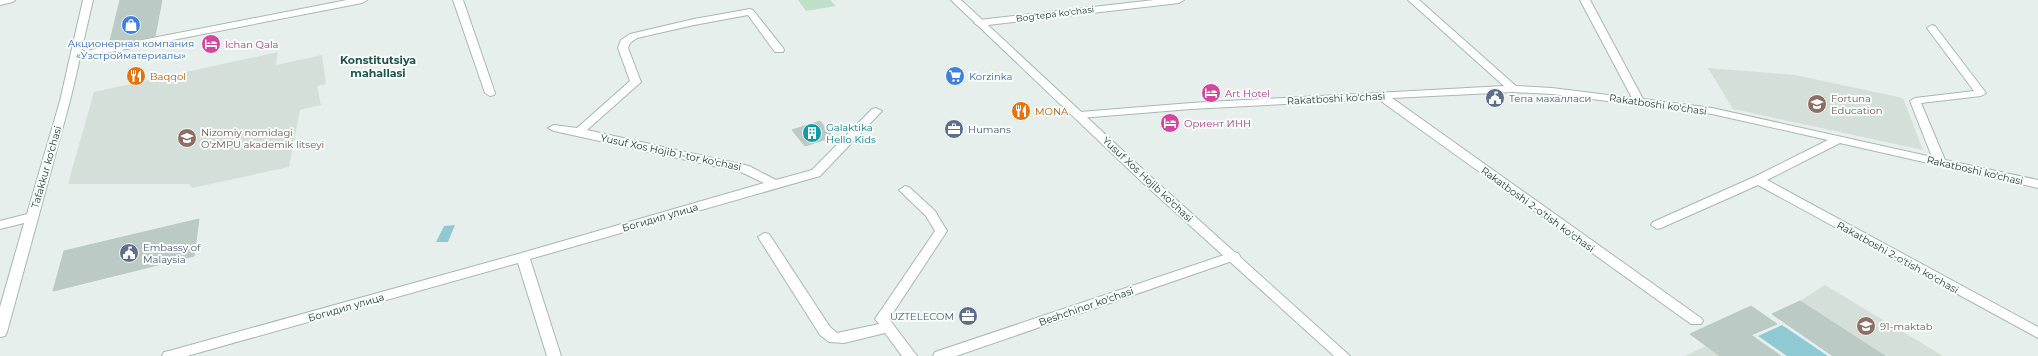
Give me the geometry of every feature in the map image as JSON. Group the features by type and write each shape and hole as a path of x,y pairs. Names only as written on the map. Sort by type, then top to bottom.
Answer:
{"street":[{"path":"0,2 10,0"},
{"name":"Tafakkur ko'chasi","path":"0,332 65,101 74,56 88,0"},
{"path":"74,56 362,0"},
{"path":"458,0 460,10 490,93"},
{"name":"Yusuf Xos Hojib ko'chasi","path":"956,0 979,23 1080,115 1146,179 1343,356"},
{"name":"Bog'tepa ko'chasi","path":"979,23 1179,0"},
{"path":"1413,0 1513,89"},
{"path":"1585,0 1639,101"},
{"name":"Yusuf Xos Hojib 1-tor ko'chasi","path":"578,132 636,82 623,48 625,42 634,36 694,22 750,12 779,50"},
{"name":"Rakatboshi ko'chasi","path":"1932,28 1981,93 1915,101 1940,162"},
{"name":"Rakatboshi ko'chasi","path":"1080,115 1191,106 1513,89 1552,90 1712,111 2038,184"},
{"name":"Rakatboshi 2-o'tish ko'chasi","path":"1381,96 1696,321"},
{"path":"775,184 816,173 876,111"},
{"name":"Yusuf Xos Hojib 1-tor ko'chasi","path":"554,128 745,169 775,184"},
{"path":"1657,225 1758,180 1839,139"},
{"name":"Rakatboshi 2-o'tish ko'chasi","path":"1758,180 2038,333"},
{"name":"Богидил улица","path":"169,356 522,258 775,184"},
{"path":"905,190 931,214 941,231 882,319 910,356"},
{"path":"0,224 32,217"},
{"path":"764,237 825,330 834,338 844,338 888,326"},
{"name":"Beshchinor ko'chasi","path":"940,356 1233,256"},
{"path":"522,258 554,356"}],"shaded area":[{"name":"Nizomiy nomidagi O'zMPU akademik litseyi","path":"278,52 276,65 322,55 326,84 317,86 321,105 300,110 289,167 192,188 189,184 68,184 94,92"},
{"name":"Fortuna Education","path":"1708,68 1795,75 1903,98 1923,150 1733,109"},
{"name":"91-maktab","path":"1825,285 1943,356 1880,356 1800,301"},
{"path":"1706,346 1720,356 1685,356"}],"green space":[{"path":"798,0 830,0 836,6 806,11"}],"water":[{"path":"455,225 448,242 436,242 444,226"},
{"path":"1782,325 1828,356 1787,356 1758,336"}],"building":[{"path":"120,0 162,0 155,36 109,45"},
{"name":"Galaktika Hello Kids","path":"820,121 833,137 805,146 792,130"},
{"name":"Embassy of Malaysia","path":"199,219 194,256 53,291 64,251"},
{"path":"1800,301 1885,356 1833,356 1772,314"},
{"path":"1751,306 1777,324 1751,335 1781,356 1720,356 1690,334"}],"place":[{"name":"Акционерная компания «Узстройматериалы»","path":"131,25"},
{"name":"Ichan Qala","path":"211,44"},
{"name":"Baqqol","path":"136,76"},
{"name":"Korzinka","path":"955,76"},
{"name":"Art Hotel","path":"1211,93"},
{"name":"Тепа махалласи","path":"1495,98"},
{"name":"Fortuna Education","path":"1817,104"},
{"name":"MONA","path":"1021,111"},
{"name":"Ориент ИНН","path":"1170,123"},
{"name":"Humans","path":"954,129"},
{"name":"Galaktika Hello Kids","path":"812,133"},
{"name":"Nizomiy nomidagi O'zMPU akademik litseyi","path":"187,138"},
{"name":"Embassy of Malaysia","path":"129,253"},
{"name":"UZTELECOM","path":"968,316"},
{"name":"91-maktab","path":"1866,326"}],"district":[{"name":"Konstitutsiya mahallasi","path":"378,66"}]}
